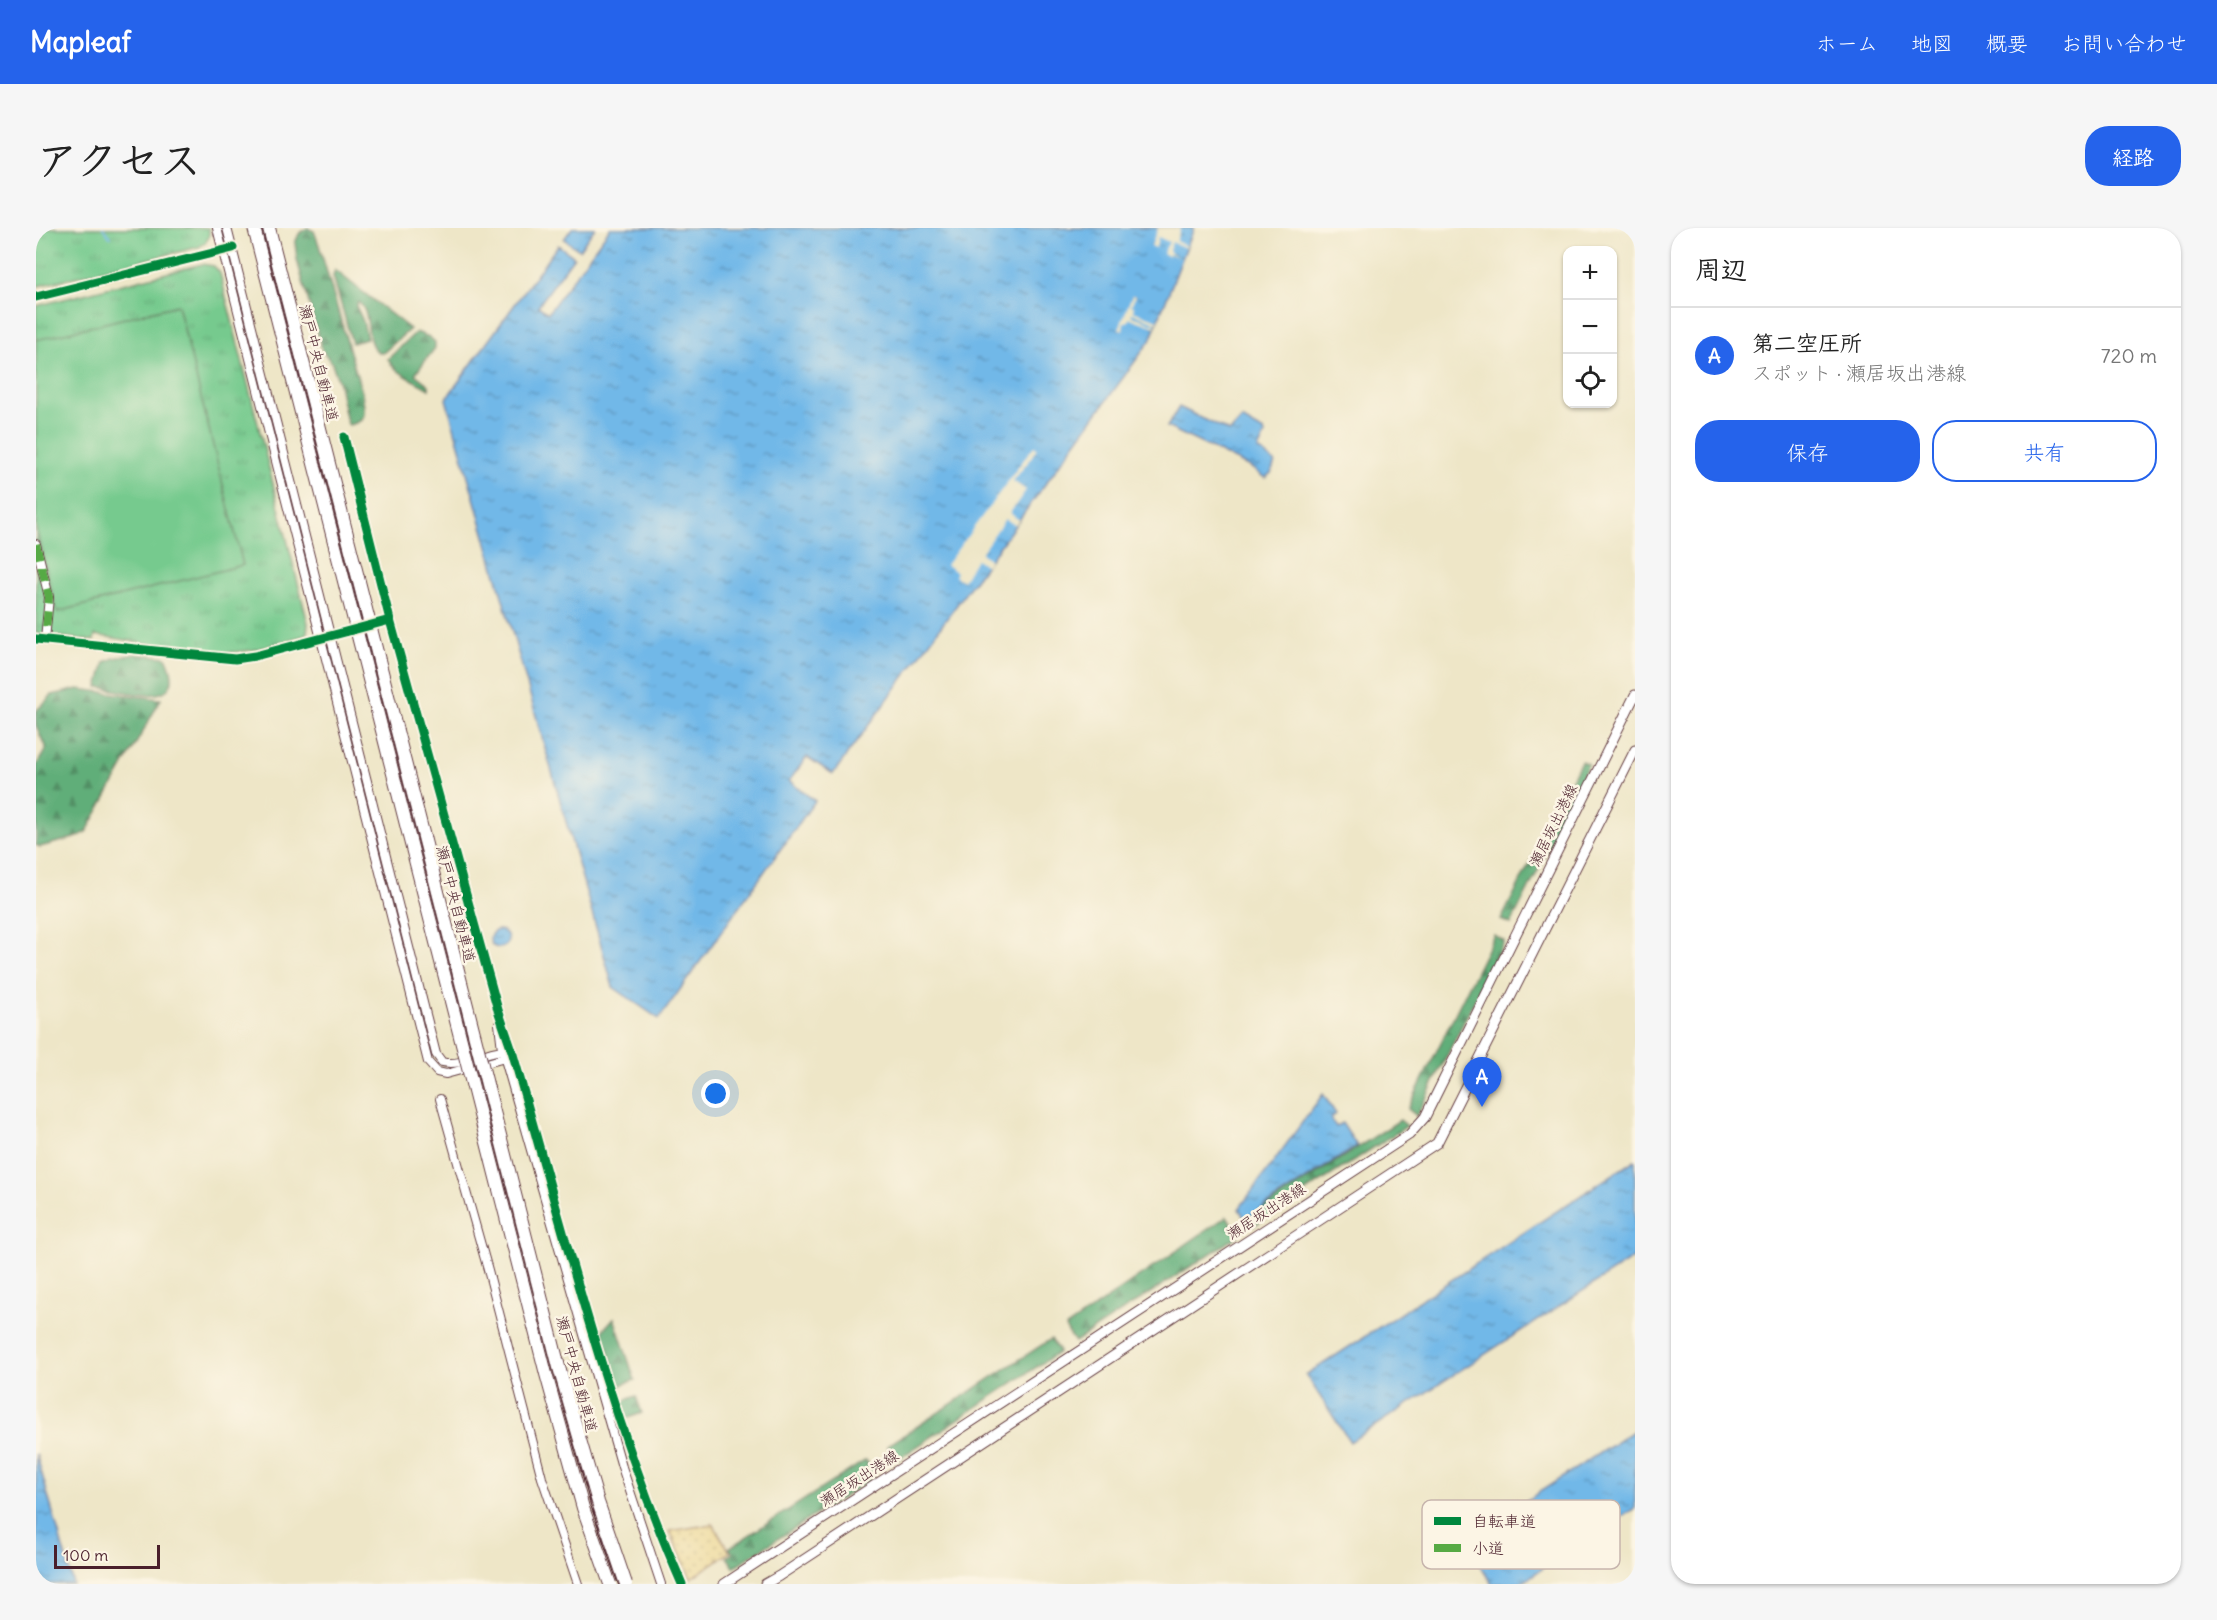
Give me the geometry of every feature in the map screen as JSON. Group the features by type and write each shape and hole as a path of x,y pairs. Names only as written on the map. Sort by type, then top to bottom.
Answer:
{"highway":[{"name":"瀬戸中央自動車道","path":"254,228 552,1397 583,1508 610,1584"},
{"name":"瀬戸中央自動車道","path":"269,228 558,1360 598,1502 626,1584"}],"main road":[{"name":"瀬居坂出港線","path":"724,1584 1399,1142 1418,1126 1425,1117 1635,695"},
{"path":"765,1584 1437,1143 1635,750"}],"street":[{"path":"217,228 428,1062 433,1070 446,1074 505,1058 512,1051"},
{"path":"227,228 436,1054 442,1062 451,1063 502,1049 512,1051"},
{"path":"36,297 233,248"},
{"path":"344,437 390,620 498,1010 512,1051 605,1375 634,1462 682,1584"},
{"path":"36,544 49,597 45,640"},
{"path":"36,582 45,580"},
{"path":"36,639 235,659 255,656 390,620"},
{"path":"498,1010 502,1049 619,1456 661,1584"},
{"path":"440,1099 491,1280 542,1478 578,1584"}],"green space":[{"path":"36,228 209,228 209,237 199,247 36,286"},
{"path":"307,228 314,231 319,245 362,393 363,418 349,425 332,363 322,350 297,260 295,243 299,234"},
{"path":"202,264 214,266 220,273 308,623 307,633 254,650 225,653 95,635 94,641 36,634 36,306"},
{"path":"335,270 410,329 383,353 379,353 371,342 366,313 358,302 356,306 363,321 367,339 352,343 333,276"},
{"path":"178,305 243,565 57,612 36,529 36,340"},
{"path":"416,332 435,342 435,348 415,374 429,385 429,389 401,373 388,359"},
{"path":"136,654 166,657 172,674 170,686 164,692 139,694 98,687 105,662"},
{"path":"78,689 161,699 87,831 78,837 40,847 36,845 36,766 46,749 36,725 36,711 52,695"},
{"path":"1581,761 1588,764 1582,777 1584,779 1511,924 1501,920"},
{"path":"1494,935 1504,941 1417,1116 1408,1109"},
{"path":"1400,1120 1407,1126 1253,1226 1248,1218"},
{"path":"1227,1216 1239,1235 1075,1342 1065,1328"},
{"path":"614,1318 635,1380 618,1386 602,1331"},
{"path":"1051,1339 1059,1352 897,1460 887,1446"},
{"path":"636,1396 642,1413 625,1419 620,1402"},
{"path":"866,1460 876,1476 734,1567 727,1557 733,1553 729,1548"}],"sand":[{"path":"713,1524 730,1552 691,1578 670,1531"}],"water":[{"path":"572,228 595,228 579,250 564,239"},
{"path":"610,228 1194,228 1150,341 833,774 807,757 789,781 815,801 659,1019 613,987 446,399 558,245 574,257 538,306 548,313"},
{"path":"1179,407 1230,432 1242,419 1264,432 1265,435 1258,450 1275,462 1271,473 1265,478 1250,467 1167,427"},
{"path":"499,930 505,933 508,939 505,945 499,948 493,945 490,939 493,933"},
{"path":"1323,1094 1336,1114 1331,1118 1336,1127 1342,1123 1357,1146 1245,1219 1239,1209"},
{"path":"1635,1160 1635,1257 1350,1442 1306,1375"},
{"path":"1635,1430 1635,1508 1620,1518 1620,1500 1527,1500"},
{"path":"36,1453 73,1584 36,1584"},
{"path":"1482,1569 1542,1569 1519,1584 1492,1584"}],"pier":[{"path":"1158,228 1181,228 1176,241 1187,246 1186,248 1172,242 1169,250 1181,258 1163,253 1169,242 1158,237 1156,248 1151,246"},
{"path":"1132,295 1136,296 1131,305 1134,306 1133,311 1158,320 1157,323 1132,313 1131,315 1156,325 1155,327 1130,318 1124,322 1123,331 1119,329"},
{"path":"1034,446 1037,448 1013,481 1026,490 1010,513 1019,520 1015,525 1005,519 981,553 990,560 986,566 976,559 963,581 955,576 957,572 946,565"}],"waterway":[{"path":"103,228 110,237"}],"railway":[{"path":"263,228 555,1372 592,1504 620,1584"}],"marked path":[{"path":"36,544 49,597 45,640"}],"cycle path":[{"path":"36,297 233,248"},
{"path":"344,437 390,620 498,1010 512,1051 588,1320 631,1454 682,1584"},
{"path":"36,639 235,659 255,656 390,620"}],"place":[{"name":"第二空圧所","path":"1482,1107"}]}
